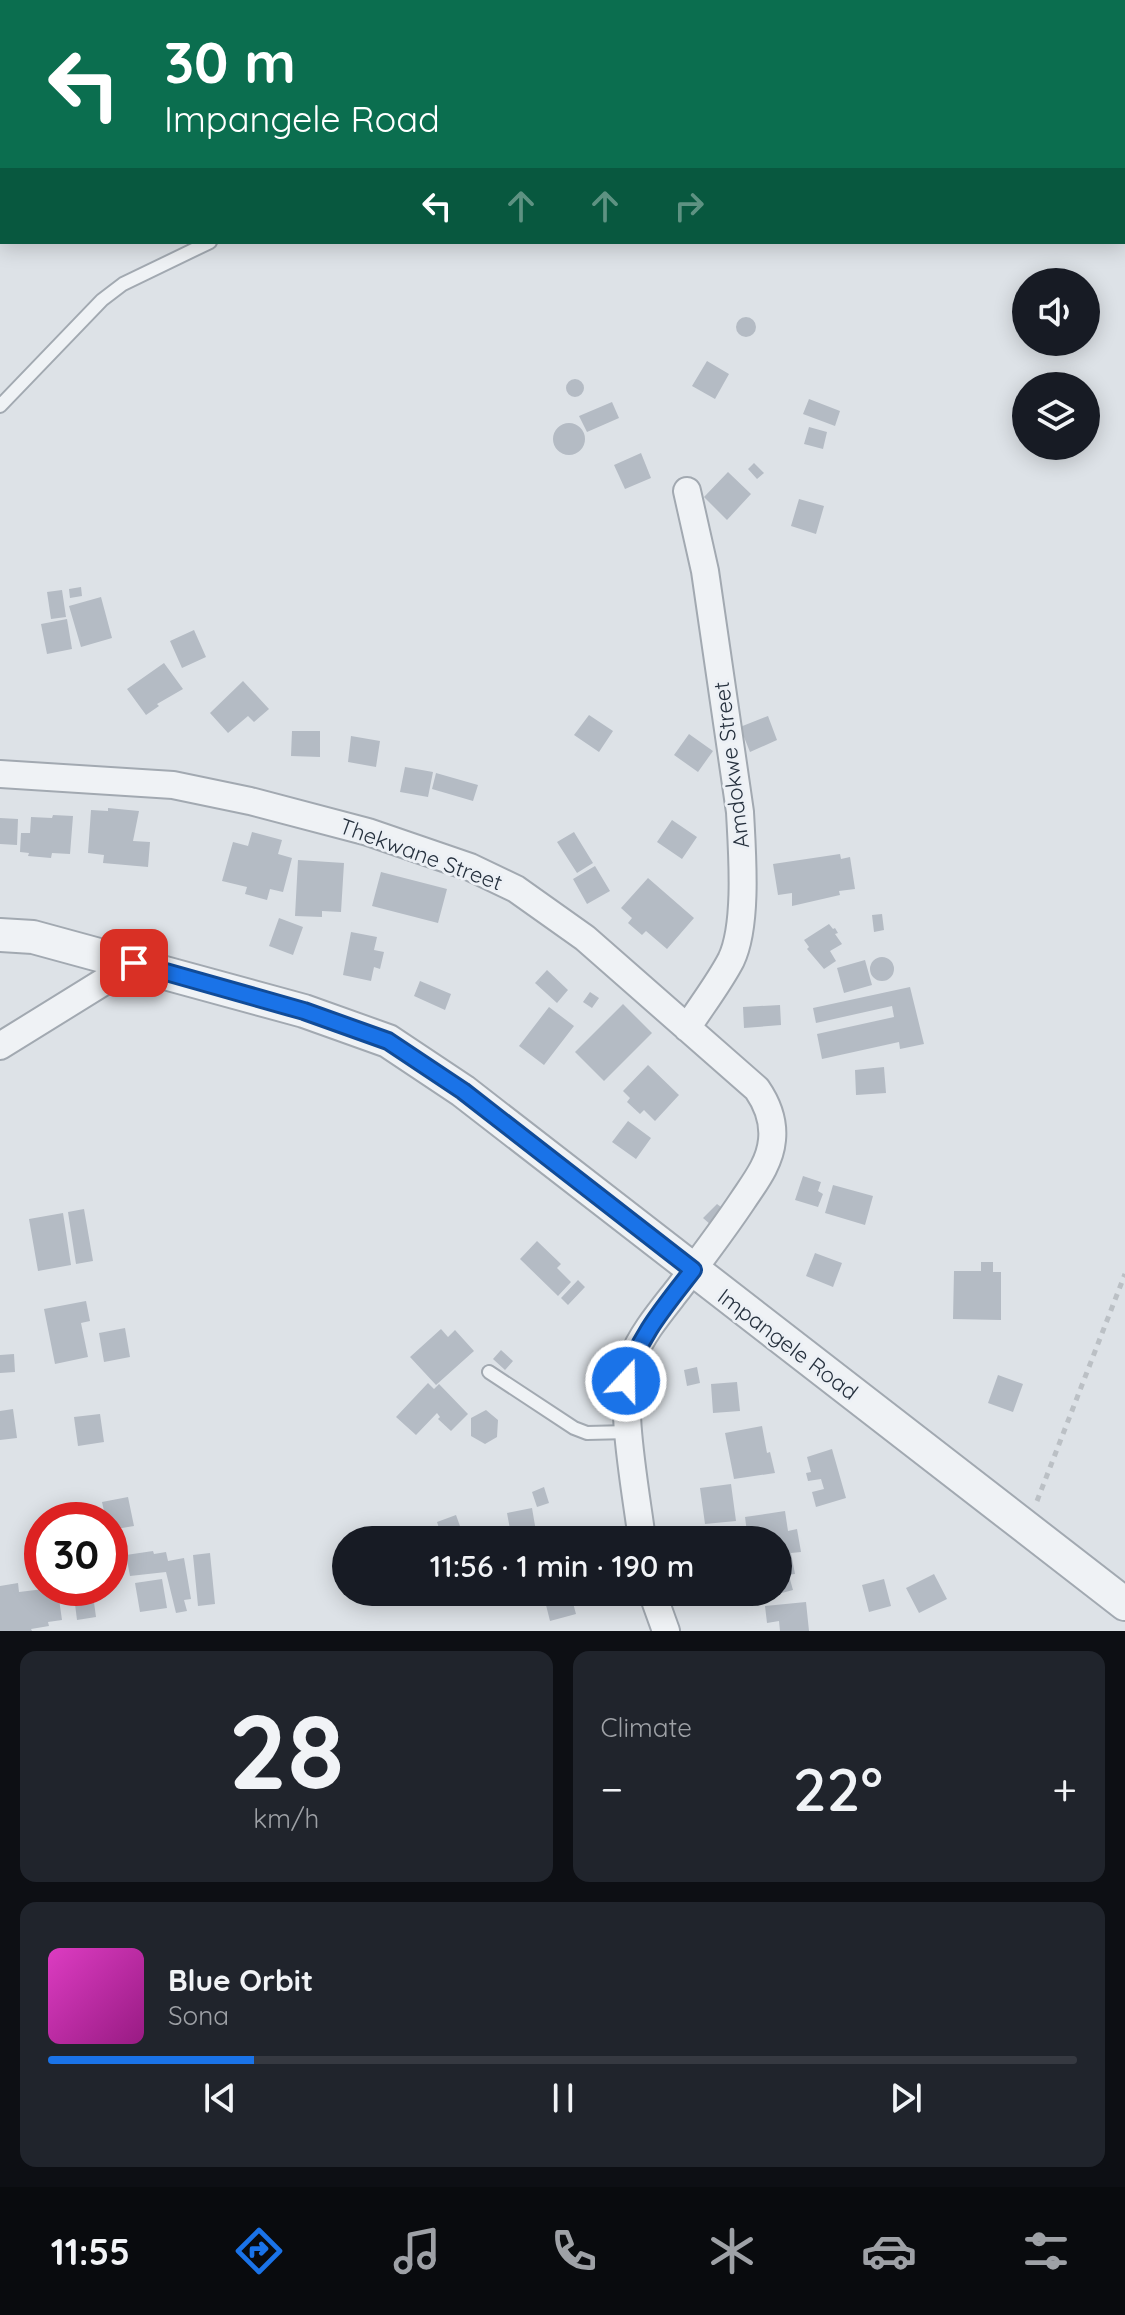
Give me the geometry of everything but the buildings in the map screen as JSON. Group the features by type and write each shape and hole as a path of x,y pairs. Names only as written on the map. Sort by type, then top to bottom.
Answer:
{"street":[{"name":"Amdokwe Street","path":"687,491 705,571 740,812 742,848 740,931 736,946 731,960 687,1028"},
{"name":"Thekwane Street","path":"0,774 173,785 250,801 368,832 470,867 516,889 585,938 757,1089 767,1104 772,1123 772,1142 767,1161 723,1231 650,1325 631,1360 626,1381 640,1526"},
{"name":"Impangele Road","path":"0,935 33,937 134,963 304,1011 388,1041 463,1091 1125,1604"},
{"path":"0,1046 134,963"},
{"path":"657,1606 666,1631"}],"lane":[{"path":"0,406 102,300 123,284 206,244"},
{"path":"489,1372 574,1428 587,1433 629,1432"}],"path":[{"path":"1027,1527 1125,1274"}],"route":[{"path":"134,963 304,1011 388,1041 463,1091 693,1270 650,1325 631,1360 626,1381"}]}
